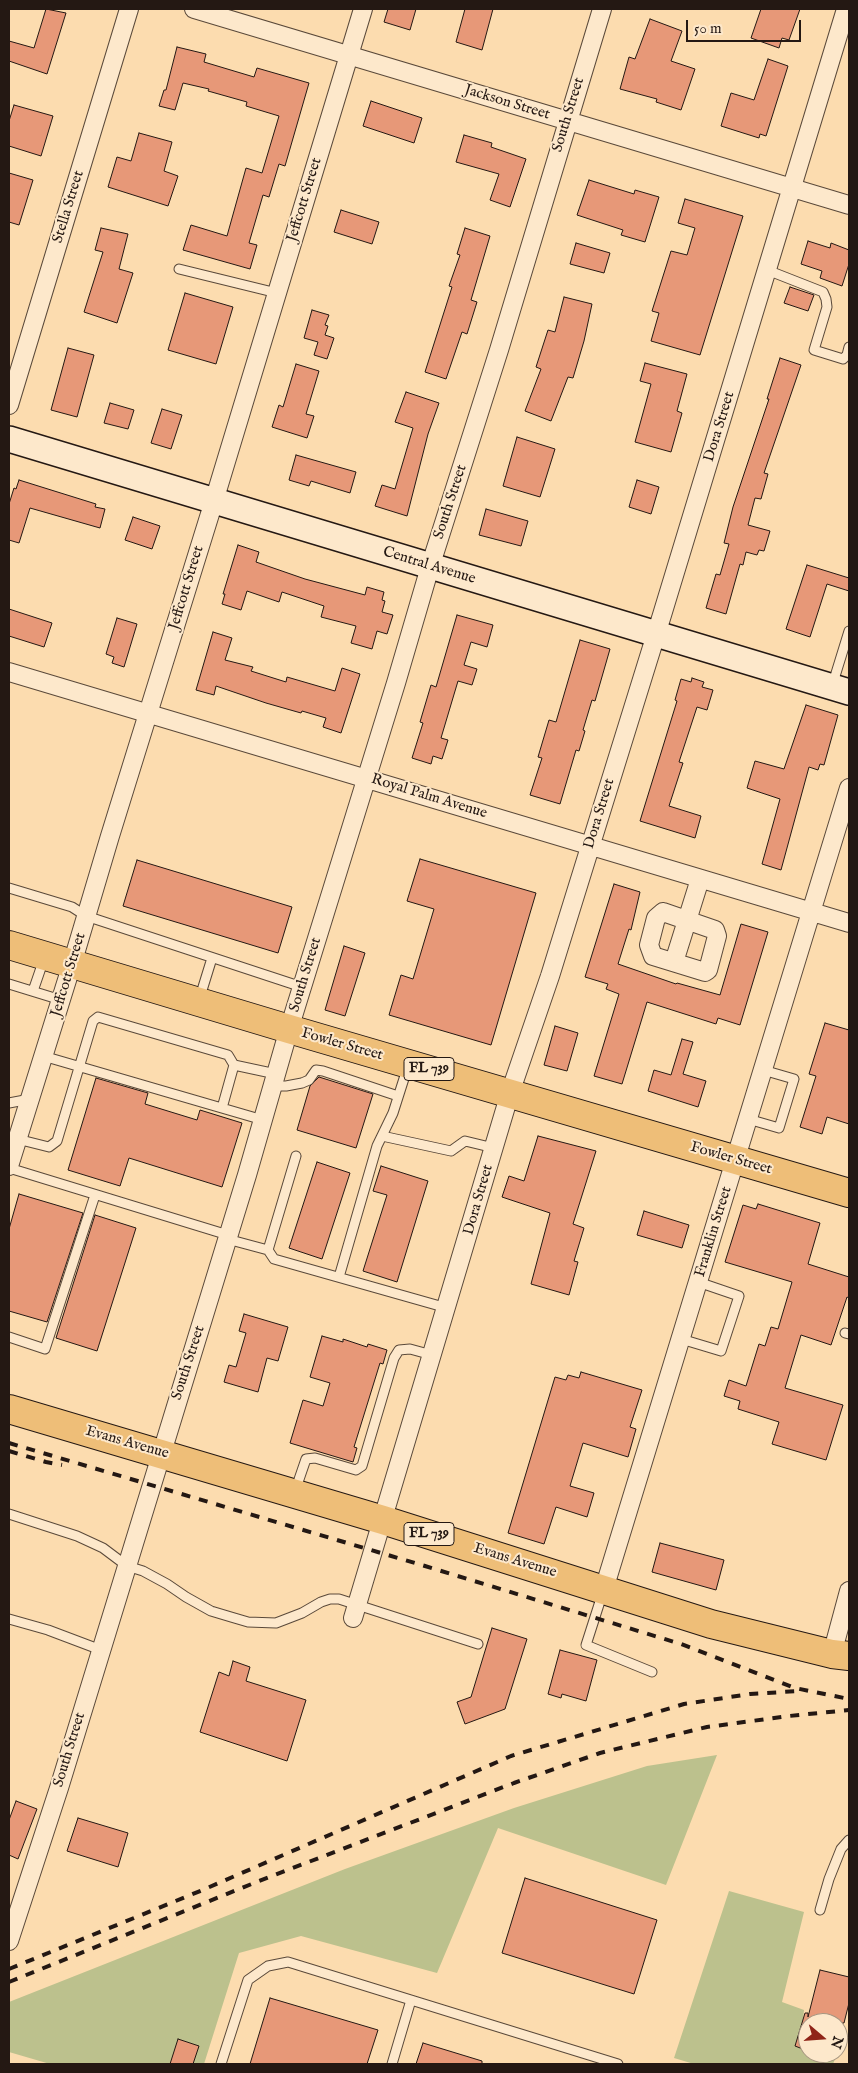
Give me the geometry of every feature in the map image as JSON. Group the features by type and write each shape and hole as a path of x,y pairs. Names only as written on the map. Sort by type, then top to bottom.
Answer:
{"main road":[{"name":"Fowler Street","path":"9,945 289,1030 849,1193"},
{"name":"Evans Avenue","path":"9,1409 383,1520 711,1624 844,1656"}],"street":[{"name":"Stella Street","path":"9,405 129,9"},
{"name":"Jackson Street","path":"194,9 849,205"},
{"name":"Jeffcott Street","path":"9,1167 363,9"},
{"name":"South Street","path":"9,1941 59,1788 160,1453 228,1237 430,567 499,350 602,9"},
{"name":"Dora Street","path":"355,1612 510,1093 550,976 657,633 846,9"},
{"name":"Central Avenue","path":"9,439 840,689"},
{"name":"Royal Palm Avenue","path":"9,672 849,923"},
{"name":"Franklin Street","path":"604,1589 849,788"},
{"path":"674,962 700,879"},
{"path":"663,912 715,930 717,936 708,970 704,972 674,962 654,956 650,951 649,944 656,918 663,912"},
{"path":"844,1656 849,1591"}],"lane":[{"path":"179,269 276,293"},
{"path":"768,270 822,292 826,299 827,307 814,350 843,358 847,355 849,347"},
{"path":"840,689 849,631"},
{"path":"9,888 72,907 86,916 302,987"},
{"path":"34,991 45,956"},
{"path":"199,1002 212,958"},
{"path":"9,984 61,1000"},
{"path":"17,1139 49,1147 57,1141 93,1021 98,1017 228,1055 234,1065 286,1086 309,1080 316,1070 398,1096"},
{"path":"43,1056 262,1120"},
{"path":"339,1278 369,1173 408,1064"},
{"path":"222,1108 234,1065"},
{"path":"748,1119 779,1128 794,1079 762,1070"},
{"path":"9,1103 30,1098"},
{"path":"382,1136 451,1151 465,1141 494,1148"},
{"path":"268,1250 296,1156"},
{"path":"9,1167 268,1250 274,1259 447,1308"},
{"path":"9,1337 45,1349 95,1195"},
{"path":"681,1339 721,1351 739,1296 698,1282"},
{"path":"294,1494 306,1459 315,1458 356,1470 362,1466 394,1358 399,1350 410,1349 432,1355"},
{"path":"9,1514 77,1536 103,1548 127,1566 143,1571 211,1611 248,1622 276,1623 330,1599 339,1600 355,1612 478,1644"},
{"path":"604,1589 586,1645 652,1672"},
{"path":"9,1619 48,1630 101,1650"},
{"path":"820,1910 828,1879 841,1849 849,1840"},
{"path":"221,2064 248,1980 268,1966 288,1962 618,2064"},
{"path":"392,2064 411,2000"}],"green space":[{"path":"717,1755 666,1885 498,1828 437,1973 301,1936 239,1953 204,2064 50,2064 9,2052 9,2002 345,1869 514,1808 647,1766"},
{"path":"729,1891 804,1912 782,2002 804,2010 804,2013 798,2013 798,2036 795,2046 798,2047 798,2063 833,2064 694,2064 674,2058"}],"building":[{"path":"46,9 66,13 47,74 9,61 9,41 34,48"},
{"path":"388,9 416,9 410,30 384,22"},
{"path":"465,9 493,9 482,50 456,42"},
{"path":"761,9 800,9 789,40 782,38 779,48 751,38"},
{"path":"650,19 682,31 671,61 695,69 681,110 656,102 657,99 620,89 629,57 635,59"},
{"path":"177,47 206,54 204,62 254,77 257,68 309,83 285,166 279,164 269,197 263,195 249,243 257,245 250,269 183,250 191,225 227,236 246,168 262,173 279,116 246,106 247,102 208,91 209,89 183,83 175,110 159,106 164,90 166,90"},
{"path":"768,59 788,66 766,136 760,134 759,138 721,126 731,93 754,100"},
{"path":"371,101 422,118 414,143 363,126"},
{"path":"14,105 53,116 41,156 9,146 9,121"},
{"path":"139,133 172,142 164,171 178,176 168,206 108,187 117,157 131,161"},
{"path":"464,135 492,143 491,147 526,159 510,207 490,200 499,174 456,162"},
{"path":"9,173 33,180 19,225 9,222"},
{"path":"589,180 634,194 635,190 659,197 645,242 621,235 623,230 577,215"},
{"path":"685,199 743,216 700,355 651,341 659,313 652,311 671,251 687,255 695,228 678,223"},
{"path":"341,210 379,222 372,244 334,232"},
{"path":"101,228 128,234 119,269 133,273 117,323 84,312 103,252 95,250"},
{"path":"465,228 490,236 471,300 477,302 467,334 462,332 446,379 425,372 452,287 449,286 460,255 457,254"},
{"path":"808,241 830,248 831,243 849,250 849,264 842,286 820,278 822,271 801,264"},
{"path":"576,243 610,253 604,273 570,264"},
{"path":"790,287 814,295 808,311 784,303"},
{"path":"185,293 233,307 216,364 168,350"},
{"path":"564,297 592,304 573,378 568,377 551,421 525,411 541,369 536,367 548,330 555,332"},
{"path":"312,310 329,315 325,325 328,326 325,335 334,338 327,359 314,355 318,342 304,338"},
{"path":"68,348 94,355 77,417 51,410"},
{"path":"780,358 801,365 764,473 768,474 761,499 755,498 748,525 770,531 764,551 759,550 757,555 746,552 743,565 740,564 726,614 706,608 716,574 720,575 729,544 724,543 733,507 769,399 767,399"},
{"path":"645,363 687,374 677,411 682,413 671,452 635,442 651,384 640,381"},
{"path":"296,364 319,371 306,414 314,416 307,438 272,427 279,405 283,407"},
{"path":"406,392 439,403 428,434 407,516 375,506 382,485 395,489 413,428 395,422"},
{"path":"110,403 134,410 128,429 104,423"},
{"path":"162,409 182,415 171,449 151,443"},
{"path":"517,437 555,449 540,497 503,486"},
{"path":"296,455 356,472 350,493 311,481 309,486 289,480"},
{"path":"19,480 96,504 95,507 105,509 100,528 30,508 19,543 9,540 9,504 14,488 16,489"},
{"path":"637,480 659,487 651,514 629,507"},
{"path":"486,509 528,521 521,546 479,535"},
{"path":"133,517 160,526 152,549 125,540"},
{"path":"238,545 259,552 256,562 305,579 365,595 367,587 384,592 382,600 385,601 382,612 393,615 387,634 377,631 372,649 351,643 356,626 321,617 324,606 282,592 279,602 247,591 241,610 222,604 225,594 223,594"},
{"path":"807,565 849,578 849,591 827,584 810,637 786,629"},
{"path":"9,609 52,623 44,647 9,636"},
{"path":"457,615 493,625 487,647 471,642 464,665 477,669 472,685 458,681 441,738 448,740 442,759 433,756 431,764 412,758 423,723 420,722 431,685 436,687"},
{"path":"117,618 137,624 124,667 112,663 114,657 106,654"},
{"path":"213,632 232,638 225,660 253,667 251,671 286,682 287,677 335,691 342,668 360,674 341,733 323,727 326,718 266,703 216,686 214,695 196,690"},
{"path":"580,640 610,649 595,701 592,700 579,751 576,750 560,804 530,795 542,758 538,757 549,720 556,722"},
{"path":"692,678 704,682 702,687 713,690 707,710 697,707 679,762 683,763 669,806 701,816 695,838 640,821 677,701 675,700 681,679 691,682"},
{"path":"806,705 838,715 824,765 820,764 818,770 809,767 781,870 762,864 780,799 747,788 755,761 784,769"},
{"path":"420,859 536,893 491,1045 389,1015 401,975 413,979 434,909 407,901"},
{"path":"137,860 292,907 278,953 123,906"},
{"path":"614,884 640,892 631,930 629,929 618,964 676,984 720,995 741,924 768,932 740,1025 718,1018 716,1024 647,1002 622,1084 594,1076 619,994 606,989 608,984 585,977"},
{"path":"344,946 365,953 345,1016 325,1010"},
{"path":"825,1023 849,1030 849,1124 827,1117 822,1134 800,1127 816,1076 809,1074"},
{"path":"555,1026 578,1033 567,1071 544,1065"},
{"path":"682,1039 693,1042 683,1074 706,1081 698,1107 648,1091 654,1070 671,1075"},
{"path":"319,1077 373,1094 356,1148 297,1130 310,1086"},
{"path":"96,1078 148,1093 145,1104 197,1120 200,1110 242,1123 222,1187 129,1158 120,1186 68,1170"},
{"path":"538,1136 596,1151 573,1224 584,1228 574,1261 578,1262 569,1295 531,1284 550,1213 502,1197 509,1176 524,1181"},
{"path":"317,1162 350,1173 322,1259 289,1248"},
{"path":"381,1166 428,1181 397,1282 363,1271 387,1195 373,1191"},
{"path":"19,1194 83,1213 47,1322 9,1311 9,1229"},
{"path":"758,1204 820,1223 808,1264 849,1277 849,1298 847,1297 831,1345 801,1335 785,1388 843,1405 826,1460 772,1444 779,1422 738,1409 740,1401 724,1396 729,1380 746,1386 759,1344 765,1346 771,1327 778,1329 792,1282 725,1262 743,1205 756,1209"},
{"path":"644,1211 689,1225 682,1248 637,1235"},
{"path":"95,1215 136,1228 97,1351 56,1338"},
{"path":"244,1314 288,1327 278,1361 267,1358 258,1392 224,1382 229,1365 236,1367 246,1333 239,1331"},
{"path":"322,1336 343,1342 343,1339 367,1347 368,1344 387,1350 383,1364 380,1363 354,1447 357,1448 353,1462 290,1443 303,1400 323,1406 330,1383 310,1377"},
{"path":"581,1372 642,1390 630,1427 636,1429 628,1457 583,1443 570,1486 594,1493 587,1517 556,1507 544,1544 508,1533 555,1377 566,1380 568,1375 579,1378"},
{"path":"660,1543 724,1560 716,1590 652,1572"},
{"path":"492,1628 527,1639 505,1709 465,1724 457,1702 471,1697"},
{"path":"560,1650 597,1660 586,1701 562,1694 561,1698 548,1694"},
{"path":"233,1661 250,1667 246,1681 306,1700 287,1761 200,1732 219,1672 229,1676"},
{"path":"16,1801 37,1809 18,1859 9,1855 9,1820"},
{"path":"78,1818 128,1833 118,1867 67,1851"},
{"path":"525,1878 657,1920 634,1994 502,1953"},
{"path":"820,1970 849,1977 849,2003 846,2013 809,2013"},
{"path":"270,1998 378,2030 367,2064 250,2064"},
{"path":"798,2036 798,2047 795,2046"},
{"path":"178,2039 199,2046 193,2064 170,2064"},
{"path":"423,2043 482,2061 482,2064 416,2064"}],"railway":[{"path":"9,1443 681,1644 795,1688 849,1699"},
{"path":"9,1451 62,1465"},
{"path":"9,1969 205,1889 511,1756 684,1704 750,1694 799,1691"},
{"path":"9,1982 259,1881 514,1783 600,1753 707,1727 849,1710"}]}
